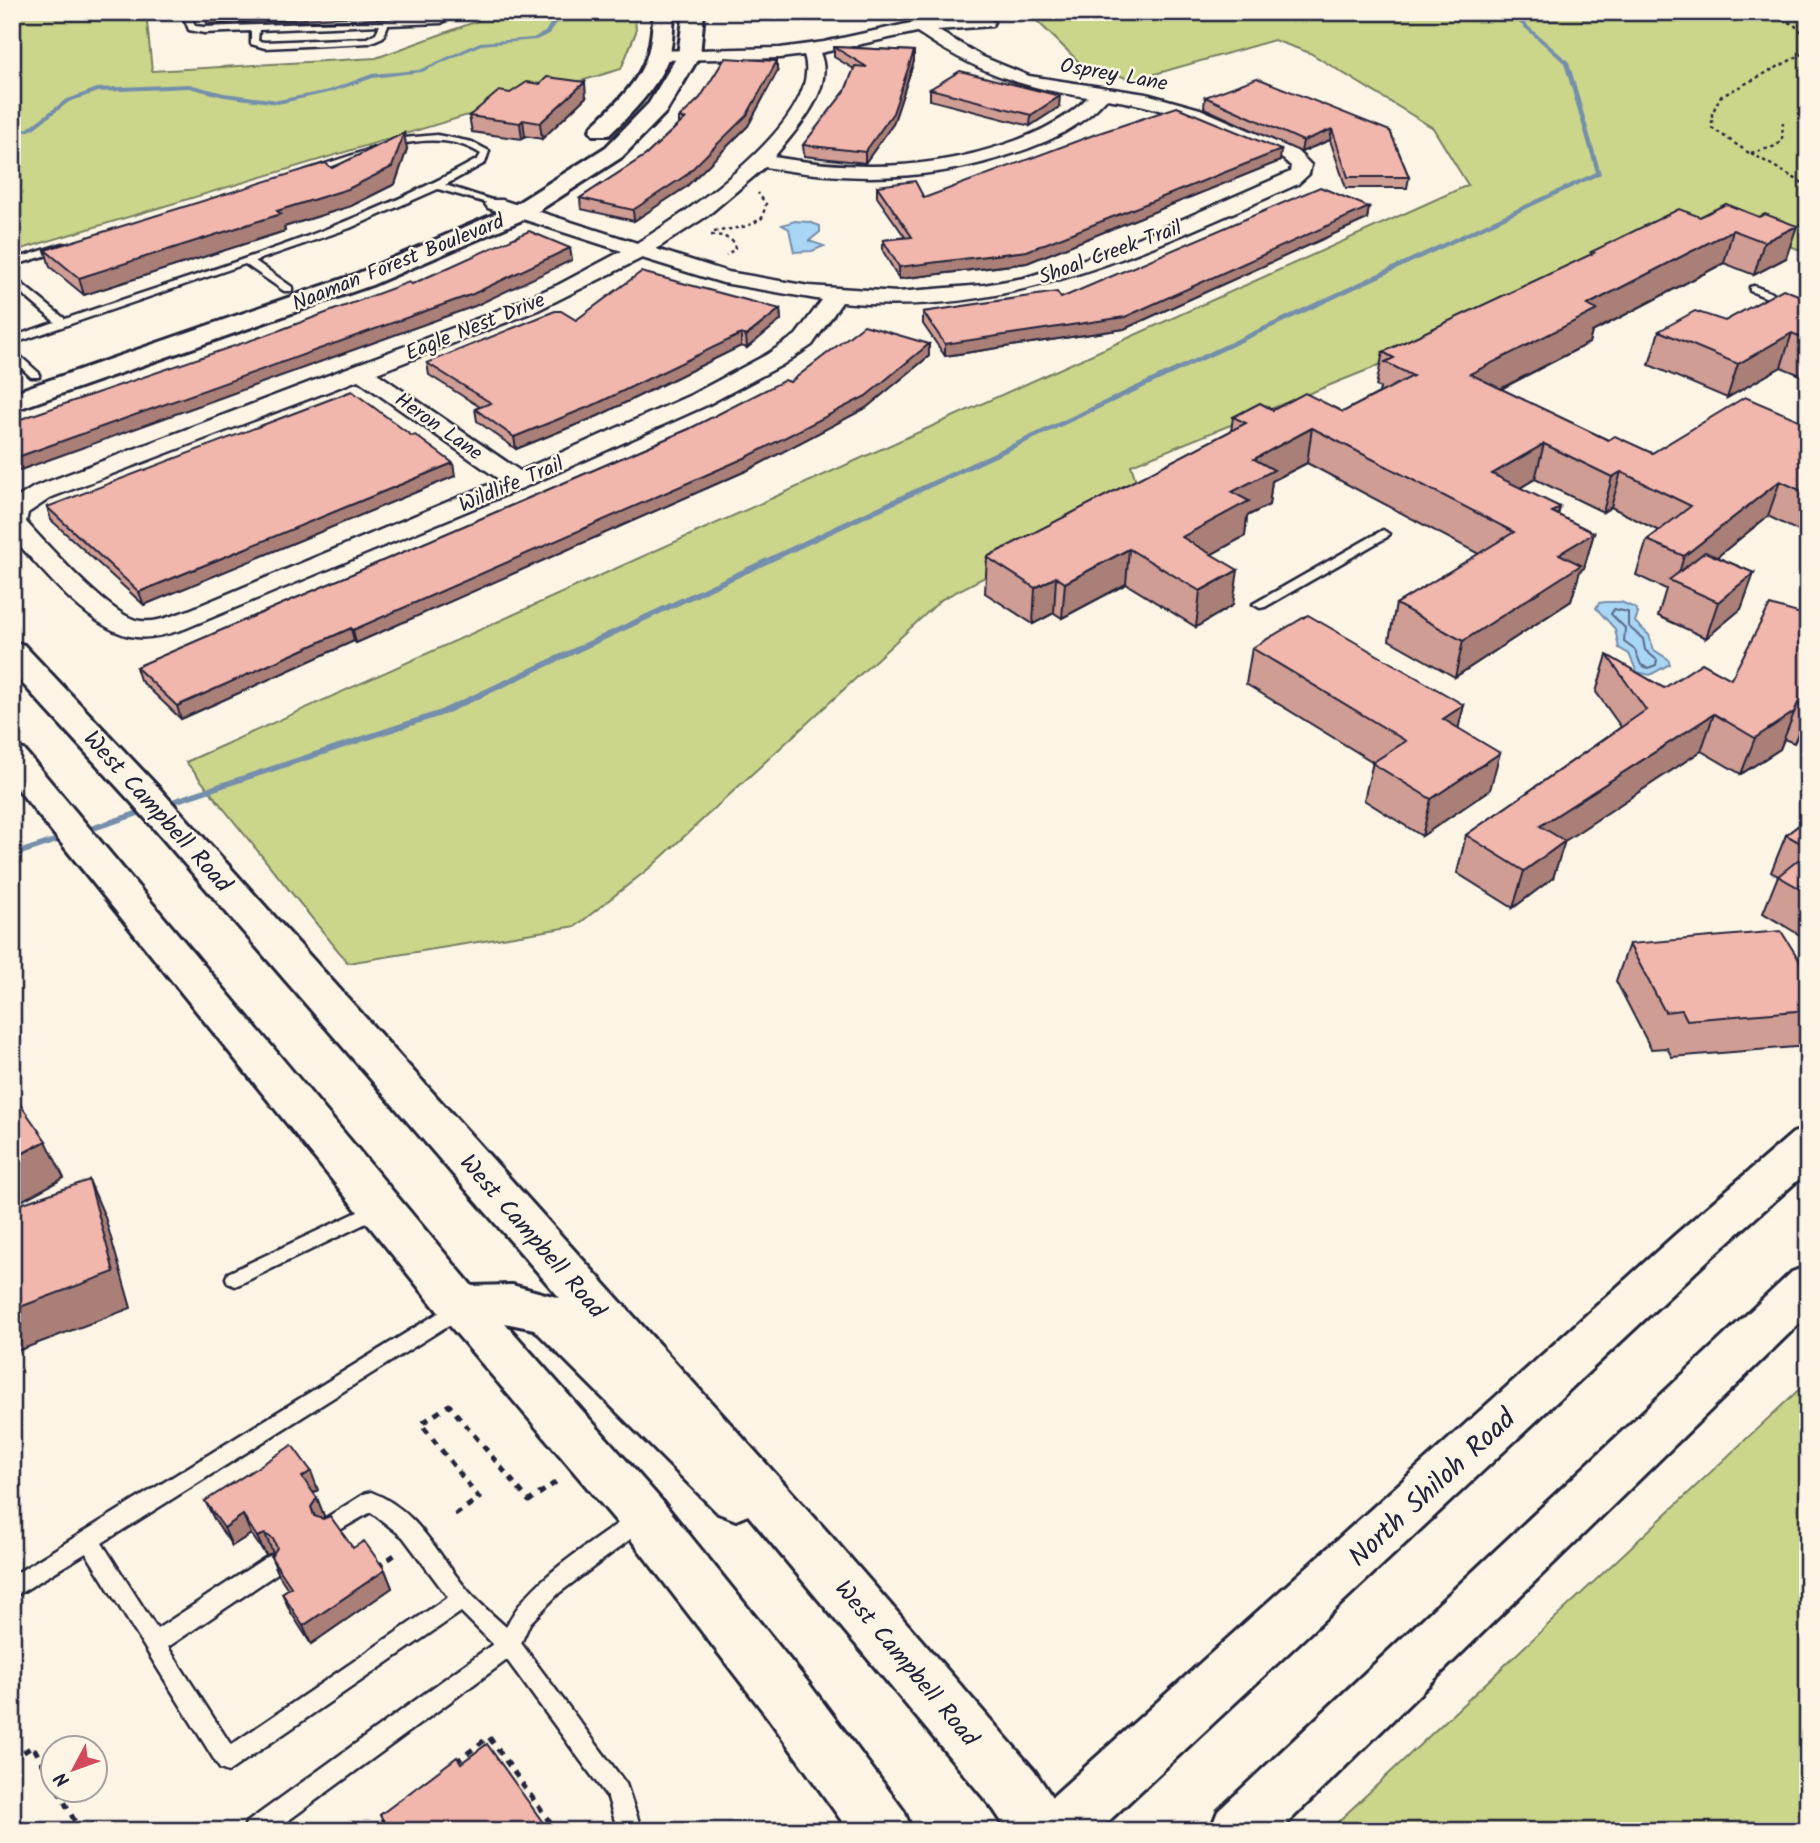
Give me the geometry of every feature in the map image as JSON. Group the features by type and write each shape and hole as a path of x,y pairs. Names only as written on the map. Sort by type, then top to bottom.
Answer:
{"main road":[{"name":"Naaman Forest Boulevard","path":"24,379 288,289 415,239 508,208 581,149 616,116 647,77 658,55 664,12"},
{"name":"Naaman Forest Boulevard","path":"12,403 363,280 614,152 658,107 689,55 694,12"},
{"path":"226,328 273,303 287,294 288,289"},
{"name":"West Campbell Road","path":"12,652 107,752 814,1553 1014,1790 1042,1831"},
{"path":"23,770 461,1306 644,1517 788,1700 884,1831"},
{"name":"North Shiloh Road","path":"1056,1831 1691,1248 1808,1145"},
{"path":"1238,1831 1808,1285"},
{"path":"461,1306 512,1304 548,1313 726,1491 814,1553"}],"street":[{"path":"658,55 748,55 810,49 920,26 986,22"},
{"name":"Osprey Lane","path":"920,26 947,44 1013,76 1039,83 1153,101 1290,155 1301,165"},
{"name":"Eagle Nest Drive","path":"160,628 132,629 111,618 46,559 13,523 16,510 43,492 558,293 639,249 725,193 761,162 810,93 816,78 814,57 810,49"},
{"path":"761,162 872,175 946,169 1059,131 1074,121 1101,93"},
{"name":"Shoal Creek Trail","path":"508,208 733,279 790,292 835,297 948,296 1015,286 1069,272 1292,180 1299,174 1301,165"},
{"name":"Wildlife Trail","path":"160,628 198,616 518,481 699,400 774,360 804,340 835,297"},
{"name":"Heron Lane","path":"360,371 518,481"}],"lane":[{"path":"191,12 189,20 192,28 441,20 456,12"},
{"path":"255,28 254,41 265,45 369,40 380,35 385,22"},
{"path":"12,341 346,226 437,186 482,161 486,153 478,147 423,136 302,173"},
{"path":"437,186 508,208"},
{"path":"12,263 78,242"},
{"path":"248,261 288,289"},
{"path":"12,279 63,323"},
{"path":"1754,289 1808,311"},
{"path":"12,352 24,379"},
{"path":"1260,604 1383,534"},
{"path":"235,1278 381,1208"},
{"path":"12,1588 461,1306"},
{"path":"331,1526 371,1501 386,1508 414,1536 462,1599 509,1645 618,1792 630,1831"},
{"path":"254,1831 509,1645 522,1616 552,1586 644,1517"},
{"path":"89,1540 228,1761 462,1599"},
{"path":"155,1643 272,1564"}],"path":[{"path":"1738,12 1770,16"},
{"path":"1762,12 1793,24 1808,37"},
{"path":"1808,51 1720,97 1712,114 1712,128 1749,153 1808,186"},
{"path":"1749,153 1766,149 1782,140 1783,122"},
{"path":"707,235 748,226 762,218 766,204 755,191"},
{"path":"725,231 727,237"},
{"path":"455,1515 479,1498 421,1424 449,1405 529,1501 556,1482"},
{"path":"377,1567 402,1550"},
{"path":"449,1767 489,1737 556,1831"},
{"path":"12,1760 33,1746 38,1755"},
{"path":"66,1804 80,1831"}],"green space":[{"path":"12,12 146,12 152,71 376,58 502,12 635,12 636,32 621,69 12,252"},
{"path":"1028,12 1808,12 1808,253 1739,226 1691,226 1370,369 1131,465 1141,497 942,599 652,866 576,926 348,963 186,762 1468,185 1433,128 1310,53 1274,40 1134,80 1082,65"},
{"path":"1808,1381 1808,1831 1328,1831"}],"water":[{"path":"795,221 820,226 820,232 809,241 824,246 812,251 794,252 789,229 782,225"},
{"path":"1621,602 1635,608 1638,613 1635,622 1649,635 1654,650 1668,659 1670,664 1650,675 1637,672 1629,654 1619,648 1615,629 1596,608 1599,603"}],"building":[{"path":"834,47 914,51 893,113 865,152 803,145 845,91 855,66 867,67"},
{"path":"725,58 777,61 747,115 685,176 633,210 580,198 646,155 685,119 679,118 700,98"},
{"path":"960,71 1060,96 1031,115 930,89"},
{"path":"547,77 585,82 540,123 469,116 499,91 510,93 527,82 540,84"},
{"path":"1257,78 1390,131 1409,177 1348,177 1332,129 1303,141 1205,97"},
{"path":"1177,107 1281,150 1027,251 899,267 883,240 912,237 877,186 915,181 924,198"},
{"path":"404,133 392,167 348,189 277,211 281,214 79,278 45,250 325,163 332,168"},
{"path":"1320,187 1369,207 1125,317 945,344 923,312 1057,292 1061,298"},
{"path":"1726,204 1759,217 1765,214 1797,226 1764,242 1733,230 1587,305 1597,310 1470,374 1608,440 1615,436 1652,453 1745,397 1808,424 1808,494 1780,481 1684,556 1647,540 1691,506 1621,472 1612,477 1544,444 1492,474 1560,507 1552,512 1594,533 1559,554 1581,565 1463,641 1396,604 1514,532 1312,428 1254,459 1274,470 1232,492 1249,501 1182,537 1238,570 1200,591 1129,549 1065,583 1056,577 1035,588 987,557 1246,423 1233,417 1260,403 1273,410 1305,393 1343,412 1413,376 1385,362 1394,358 1383,352 1594,253 1591,252 1679,209 1700,217"},
{"path":"529,231 570,248 473,294 12,459 12,422 272,333 409,282 412,284"},
{"path":"641,272 780,309 746,336 741,334 596,404 514,437 475,409 491,403 427,363 555,311 561,311 576,320"},
{"path":"1783,289 1808,299 1808,340 1792,333 1738,364 1659,331 1695,311 1725,321"},
{"path":"864,325 929,344 866,396 747,457 177,706 136,667 689,429 785,380 790,382"},
{"path":"352,391 453,463 139,592 47,507"},
{"path":"1705,552 1754,573 1718,602 1669,580"},
{"path":"1770,605 1808,616 1808,706 1798,703 1794,712 1755,738 1714,714 1540,826 1565,841 1524,871 1466,835 1646,710 1607,655 1664,688 1702,663 1731,679"},
{"path":"1308,615 1464,705 1443,719 1500,753 1431,799 1372,763 1406,741 1252,648"},
{"path":"1808,818 1808,847 1786,835"},
{"path":"1808,852 1808,893 1778,876"},
{"path":"1781,931 1808,974 1808,1010 1687,1020 1682,1010 1665,1012 1629,944"},
{"path":"15,1097 46,1141 12,1159 12,1099"},
{"path":"89,1180 114,1272 12,1310 12,1207"},
{"path":"292,1445 311,1471 302,1477 317,1498 311,1507 314,1516 323,1519 330,1516 353,1548 364,1541 385,1570 303,1626 282,1593 291,1587 271,1557 277,1548 273,1539 265,1534 257,1537 243,1515 224,1528 205,1501"},
{"path":"487,1744 549,1831 390,1831 380,1815 457,1757 461,1763"}],"waterway":[{"path":"12,855 441,713 1599,173 1566,62 1509,12"},
{"path":"12,134 30,129 67,101 97,90 189,86 224,95 278,102 330,91 372,76 420,71 480,44 534,39 547,33 553,23 596,13"}]}
